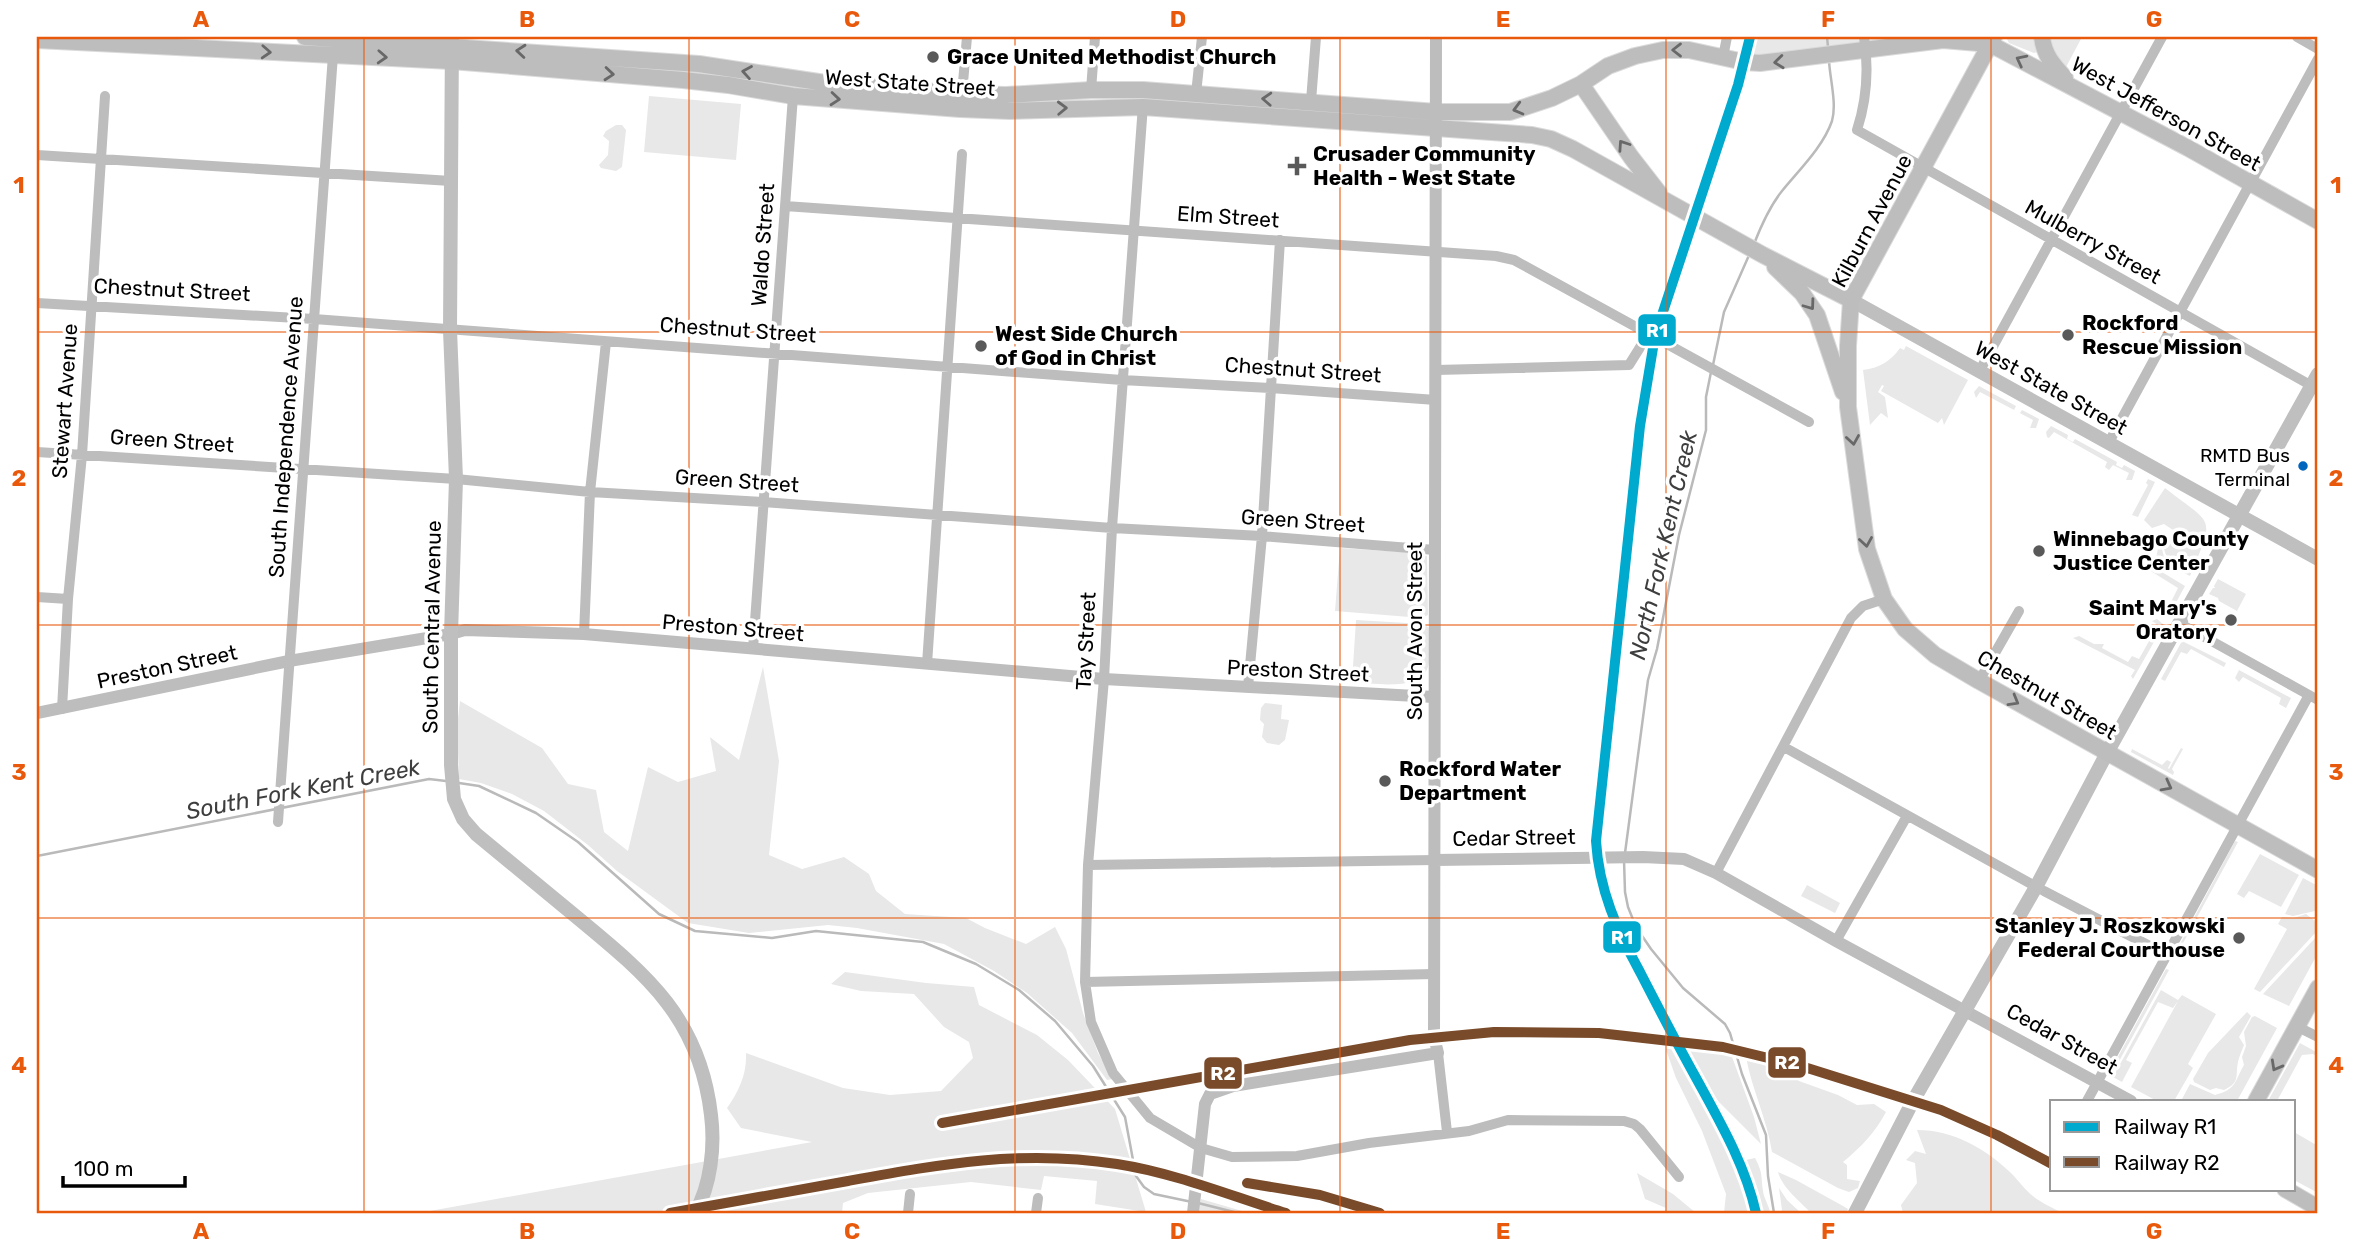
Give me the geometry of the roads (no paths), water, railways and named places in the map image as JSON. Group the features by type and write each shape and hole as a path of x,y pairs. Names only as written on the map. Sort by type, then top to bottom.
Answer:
{"main road":[{"name":"West State Street","path":"306,37 699,64 832,84 962,94 1006,95 1091,90 1143,98 1437,121 1510,112 1552,98 1581,84 1608,66 1635,56 1663,50 1689,50 1723,57"},
{"path":"1992,40 2006,37"},
{"path":"2042,37 2043,49 2050,61 2077,89"},
{"name":"West State Street","path":"37,40 333,55 451,48 793,96 960,110 1010,111 1196,94 1311,101 1551,139 1758,253 1851,300 2318,559"},
{"name":"West Jefferson Street","path":"1723,57 1760,63 1845,53 1865,43 1992,40 2318,221"},
{"name":"Kilburn Avenue","path":"1858,474 1848,407 1851,300 1992,40"},
{"name":"South Central Avenue","path":"451,48 450,330 456,479 451,634 451,765 454,799 463,819 476,834 631,961 667,1000 685,1028 705,1077 713,1127 710,1164 695,1213"},
{"path":"1581,84 1631,157 1665,200"},
{"path":"1758,253 1802,293 1817,315 1848,407"},
{"path":"1855,1213 1913,1101 2036,887 2106,753 2315,380"},
{"name":"Chestnut Street","path":"1858,474 1867,549 1884,599 1905,629 1935,655 2318,870"},
{"path":"2257,1100 2318,988"},
{"path":"2287,1190 2317,1208"}],"street":[{"path":"962,94 967,37"},
{"path":"1091,90 1095,37"},
{"path":"1196,94 1202,37"},
{"path":"1311,101 1315,37"},
{"name":"South Avon Street","path":"1436,37 1434,1037 1447,1132"},
{"path":"1723,57 1727,37"},
{"path":"1979,372 2162,37"},
{"path":"2297,37 2318,49"},
{"name":"Mulberry Street","path":"1865,43 1867,88 1857,130 2181,313 2315,380"},
{"name":"South Independence Avenue","path":"278,822 333,55"},
{"path":"2108,444 2318,59"},
{"name":"Stewart Avenue","path":"62,709 68,599 82,454 105,96"},
{"name":"Waldo Street","path":"752,649 793,96"},
{"name":"Tay Street","path":"1143,98 1112,528 1104,679 1088,865 1085,982 1091,1022 1113,1073 1150,1118 1201,1148 1231,1157 1297,1156 1469,1130 1508,1121 1624,1121 1640,1129 1679,1177"},
{"path":"927,664 962,154"},
{"path":"37,155 451,181"},
{"name":"Elm Street","path":"785,205 1496,256 1514,260 1809,422"},
{"path":"1248,687 1262,536 1280,240"},
{"name":"Chestnut Street","path":"37,303 314,319 1122,380 1436,400"},
{"path":"1436,370 1629,365 1649,333"},
{"path":"584,634 590,492 606,342"},
{"name":"Green Street","path":"37,452 456,479 590,492 1436,550"},
{"path":"37,597 68,599"},
{"path":"1716,873 1851,618 1863,606 1884,599"},
{"path":"1979,681 2019,611"},
{"path":"2088,1100 2237,824 2314,697 2179,623"},
{"name":"Preston Street","path":"37,713 289,661 465,630 584,634 1104,679 1434,697"},
{"path":"1784,747 2036,887 2167,955"},
{"path":"1836,941 1908,816"},
{"name":"Cedar Street","path":"1088,865 1643,857 1684,859 1716,873 2129,1100"},
{"path":"1085,982 1434,974"},
{"path":"2298,1027 2318,1037"},
{"path":"1193,1212 1205,1104 1210,1094 1233,1086 1438,1053"},
{"path":"908,1213 910,1194"},
{"path":"1036,1213 1038,1198"}],"waterway":[{"name":"North Fork Kent Creek","path":"1827,37 1828,47"},
{"name":"North Fork Kent Creek","path":"1754,244 1773,204 1828,131 1834,99 1829,61"},
{"name":"North Fork Kent Creek","path":"1713,365 1724,312 1750,253"},
{"name":"North Fork Kent Creek","path":"1625,853 1648,680 1657,649 1679,535 1706,430 1706,397 1711,372"},
{"name":"South Fork Kent Creek","path":"37,856 429,779 446,781"},
{"name":"South Fork Kent Creek","path":"459,783 479,786 536,813 578,842 659,914 695,931 772,938 816,931 923,942 976,964 1019,990 1055,1021 1093,1066 1125,1117 1136,1176 1144,1187 1154,1194 1192,1202"},
{"name":"North Fork Kent Creek","path":"1624,860 1625,892 1636,927 1683,988 1725,1024 1730,1033 1742,1074 1766,1135 1768,1176 1774,1213"},
{"name":"South Fork Kent Creek","path":"1198,1203 1238,1213"}],"rail line":[{"name":"R1","path":"1750,37 1738,85 1655,336 1640,426 1596,841 1605,893 1617,925 1730,1143 1745,1177 1756,1213"},
{"name":"R2","path":"942,1123 1410,1040 1494,1032 1599,1033 1723,1047 1801,1066 1941,1110 2050,1163"},
{"name":"R2","path":"670,1213 949,1164 1015,1158 1082,1160 1139,1168 1286,1213"},
{"name":"R2","path":"1247,1183 1320,1195 1380,1213"}],"place":[{"name":"Grace United Methodist Church","path":"933,57"},
{"name":"Crusader Community Health - West State","path":"1297,166"},
{"name":"Rockford Rescue Mission","path":"2068,335"},
{"name":"West Side Church of God in Christ","path":"981,346"},
{"name":"RMTD Bus Terminal","path":"2303,466"},
{"name":"Winnebago County Justice Center","path":"2039,551"},
{"name":"Saint Mary's Oratory","path":"2231,620"},
{"name":"Rockford Water Department","path":"1385,781"},
{"name":"Stanley J. Roszkowski Federal Courthouse","path":"2239,938"}]}
